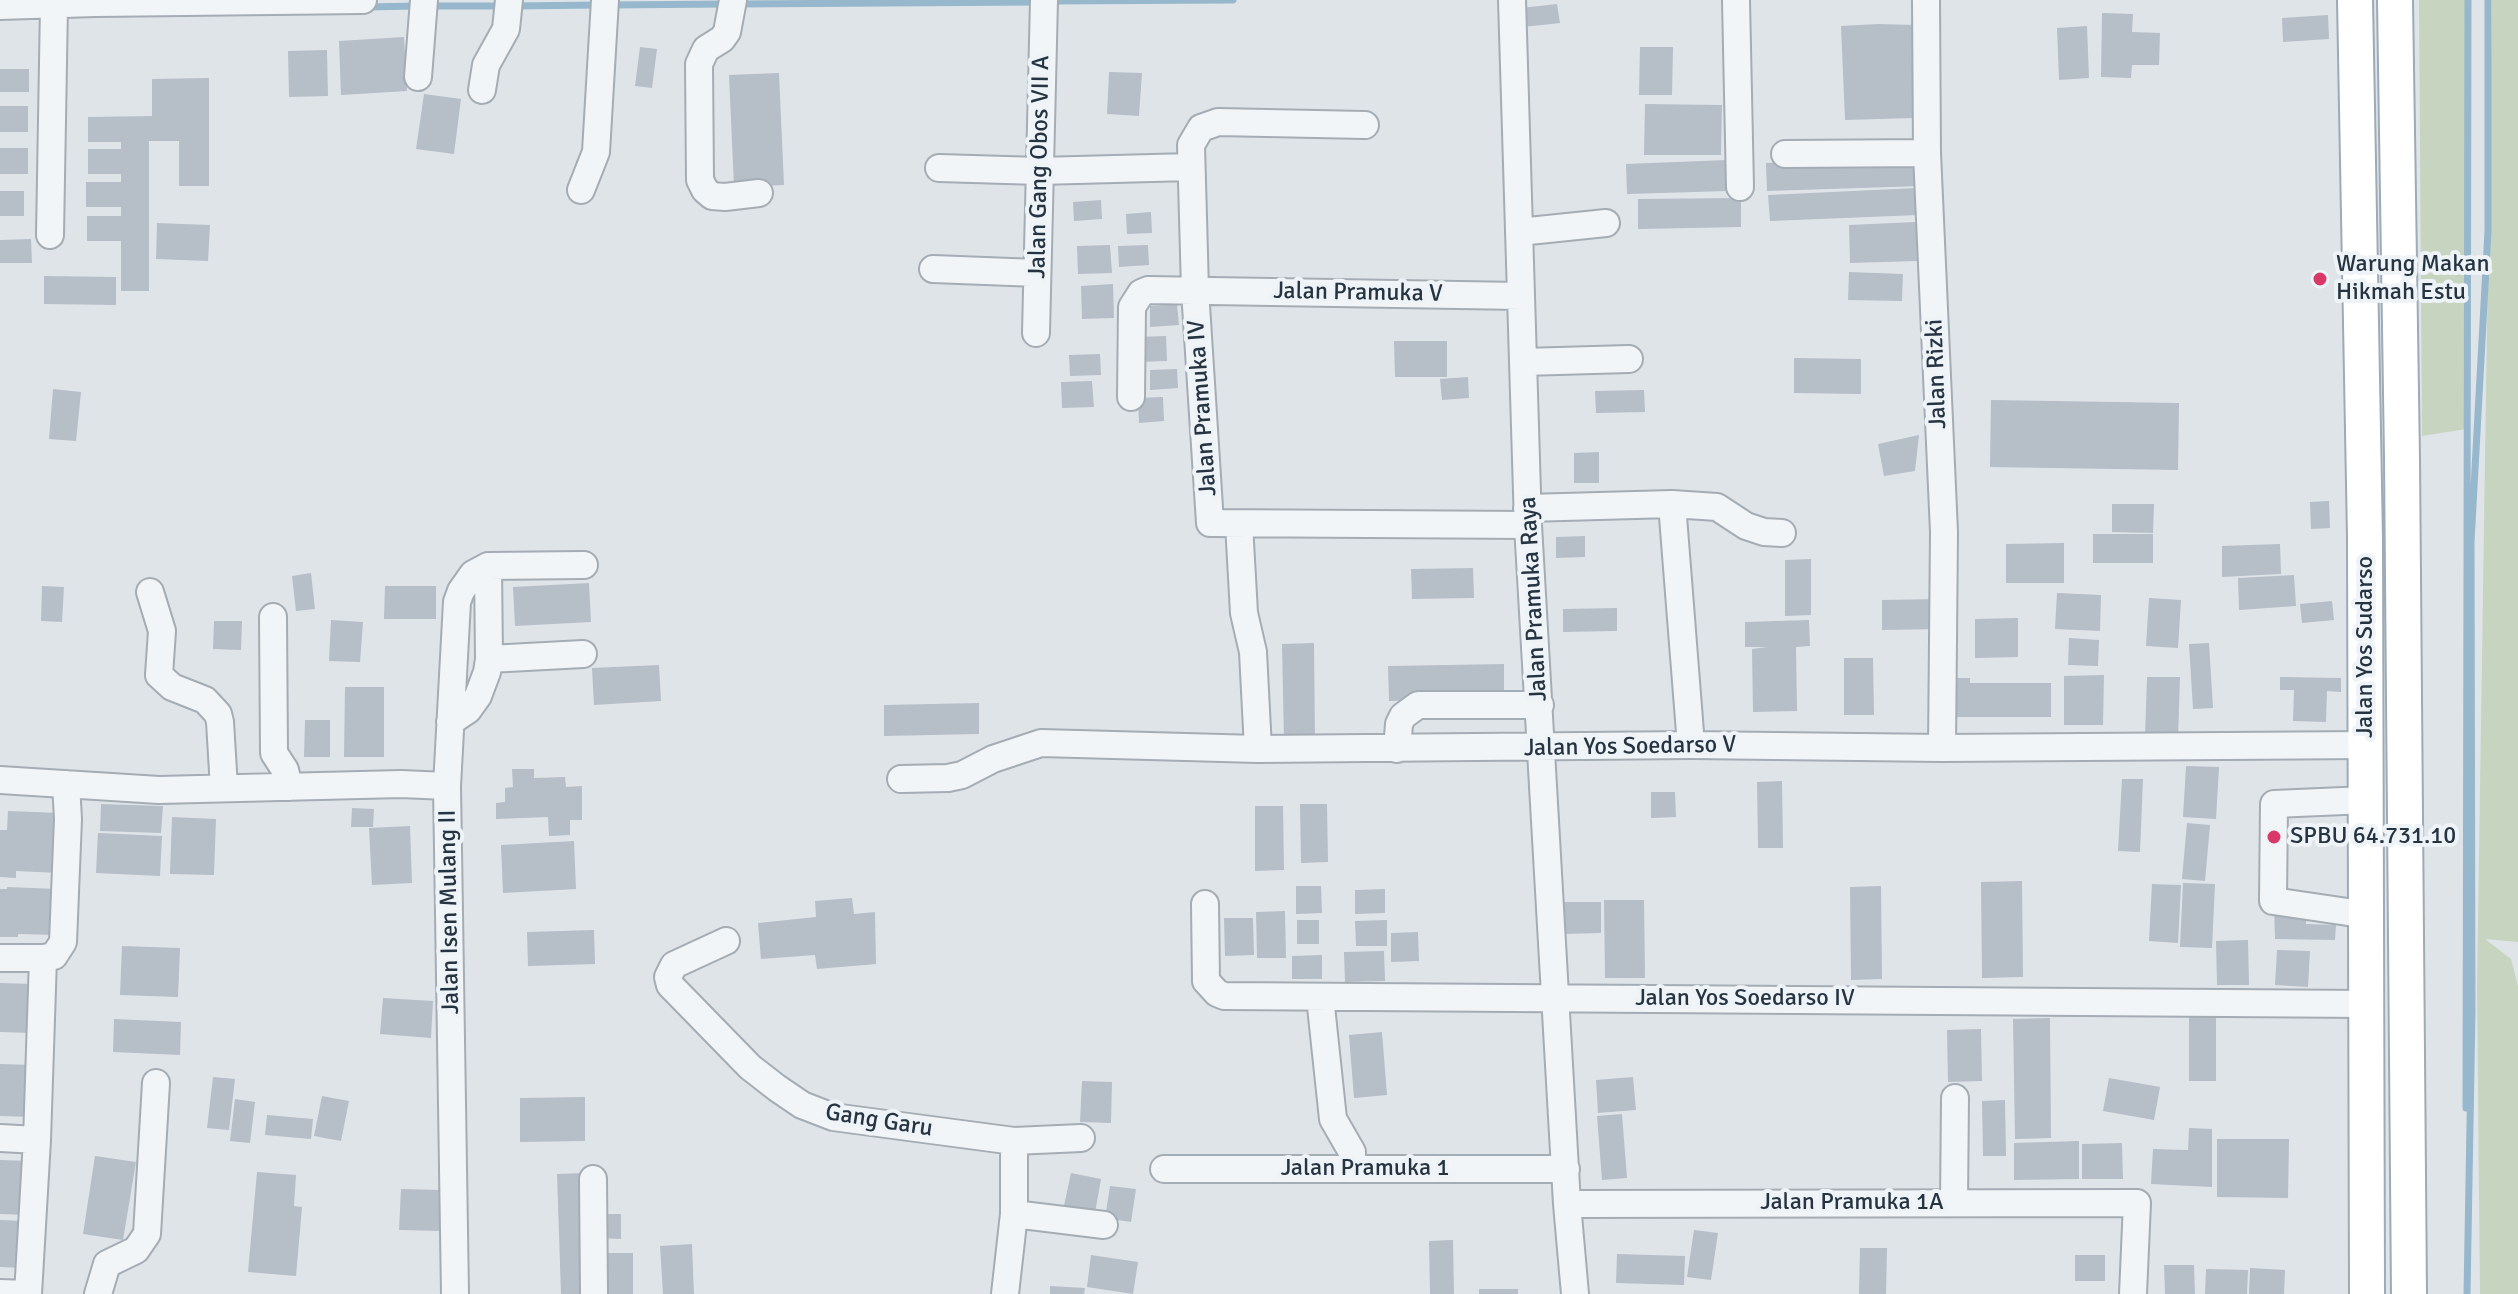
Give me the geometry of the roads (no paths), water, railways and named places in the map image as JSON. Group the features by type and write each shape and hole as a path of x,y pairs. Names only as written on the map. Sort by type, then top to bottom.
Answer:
{"main road":[{"name":"Jalan Yos Sudarso","path":"2355,0 2367,745 2367,1294"},
{"name":"Jalan Yos Sudarso","path":"2395,0 2409,1294"},
{"path":"2364,457 2402,458"},
{"path":"2368,1130 2409,1130"}],"street":[{"path":"0,6 95,1 363,0"},
{"path":"418,77 424,0"},
{"path":"482,90 486,65 506,29 509,0"},
{"path":"581,190 596,152 605,0"},
{"path":"733,0 727,32 706,49 699,64 700,180 712,196 759,193"},
{"name":"Jalan Gang Obos VII A","path":"1036,333 1044,0"},
{"name":"Jalan Pramuka Raya","path":"1512,0 1528,516 1567,1204 1575,1294"},
{"path":"1736,0 1740,187"},
{"name":"Jalan Rizki","path":"1926,0 1927,153 1944,532 1942,748"},
{"path":"2338,0 2365,538"},
{"path":"50,235 54,5"},
{"name":"Jalan Pramuka IV","path":"1365,125 1209,123 1194,136 1190,167 1195,290 1210,523 1528,516 1672,504 1717,507 1746,526 1764,532 1782,533"},
{"path":"1785,154 1927,153"},
{"path":"939,168 1039,171 1190,167"},
{"path":"1519,232 1606,223"},
{"path":"933,269 1037,273"},
{"name":"Jalan Pramuka V","path":"1131,397 1130,319 1136,300 1148,290 1521,296"},
{"path":"1523,362 1629,359"},
{"path":"1672,504 1691,745"},
{"path":"1239,524 1244,613 1253,652 1258,749"},
{"path":"447,786 457,602 473,574 488,566 584,565"},
{"path":"450,722 468,710 478,696 487,672 488,566"},
{"path":"150,592 162,631 159,675 172,687 205,700 218,714 224,788"},
{"path":"273,617 274,753 285,770 289,787"},
{"path":"489,659 583,654"},
{"path":"1397,749 1399,724 1403,716 1418,705 1540,705"},
{"name":"Jalan Yos Soedarso V","path":"901,779 962,775 993,759 1041,743 1258,749 1691,745 1942,748 2367,745"},
{"name":"Jalan Isen Mulang II","path":"0,780 159,790 401,784 447,786 455,1294"},
{"path":"0,958 54,956 63,942 68,819 66,784"},
{"path":"2367,800 2274,804 2273,901 2368,915"},
{"name":"Jalan Yos Soedarso IV","path":"1205,904 1206,981 1217,993 1233,996 2367,1004"},
{"name":"Gang Garu","path":"726,941 674,965 668,977 670,985 750,1067 777,1088 802,1105 833,1117 1014,1141"},
{"path":"0,1293 27,1294 37,1140 43,958"},
{"path":"1320,997 1333,1119 1352,1152 1352,1169"},
{"path":"98,1294 107,1264 136,1250 147,1234 156,1083"},
{"path":"1954,1203 1955,1098"},
{"path":"0,1138 37,1140"},
{"path":"1005,1294 1014,1214 1014,1141 1081,1138"},
{"name":"Jalan Pramuka 1","path":"1164,1169 1566,1169"},
{"path":"593,1179 594,1294"},
{"name":"Jalan Pramuka 1A","path":"1567,1204 2137,1203 2133,1294"},
{"path":"1014,1214 1104,1225"}],"waterway":[{"path":"1050,1 1233,0"},
{"path":"2466,1108 2468,0"},
{"path":"2467,1294 2472,1011 2471,542 2488,231 2488,0"},
{"path":"738,4 1038,2"},
{"path":"610,5 726,4"},
{"path":"514,6 598,5"},
{"path":"366,7 418,6"},
{"path":"430,6 502,6"}],"place":[{"name":"Warung Makan Hikmah Estu","path":"2320,279"},
{"name":"SPBU 64.731.10","path":"2274,837"}]}
